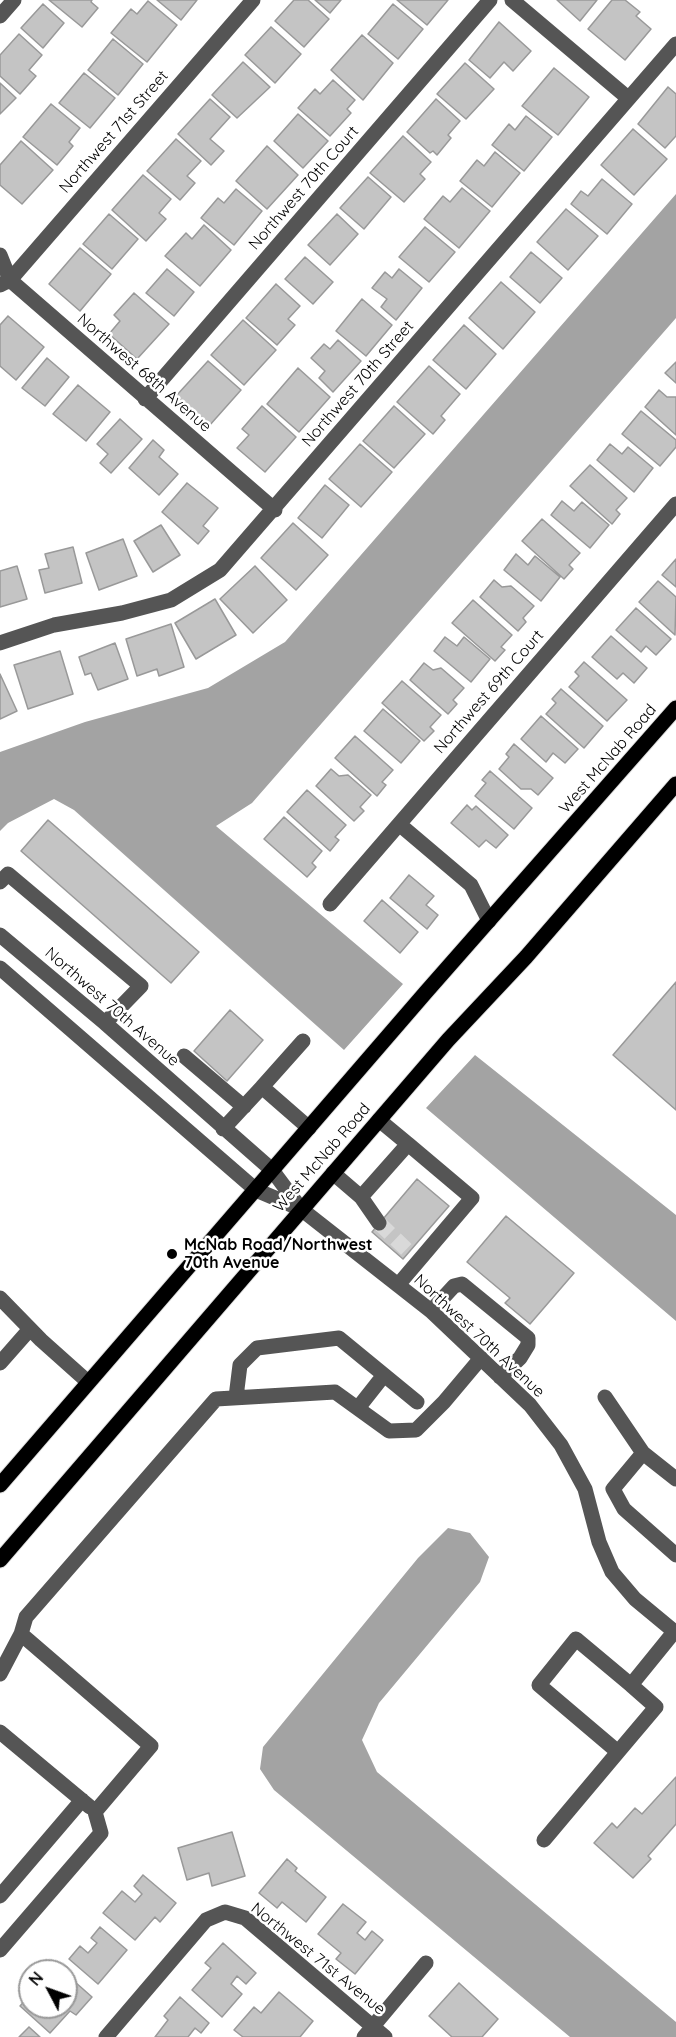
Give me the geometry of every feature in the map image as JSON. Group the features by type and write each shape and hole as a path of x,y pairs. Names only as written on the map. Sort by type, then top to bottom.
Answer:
{"main road":[{"name":"West McNab Road","path":"0,1485 426,992 676,708"},
{"name":"West McNab Road","path":"0,1560 448,1040 526,957 676,784"}],"street":[{"path":"0,16 14,0"},
{"name":"Northwest 71st Street","path":"5,282 253,0"},
{"name":"Northwest 70th Court","path":"145,399 490,0"},
{"path":"512,0 628,98"},
{"name":"Northwest 70th Street","path":"0,643 54,625 122,613 171,600 220,570 275,510 676,44"},
{"name":"Northwest 68th Avenue","path":"0,255 5,282 275,510"},
{"name":"Northwest 69th Court","path":"330,904 676,504"},
{"path":"399,824 471,885 489,921"},
{"path":"0,882 8,874 141,986 105,1023"},
{"name":"Northwest 70th Avenue","path":"0,935 105,1023 272,1170 301,1209"},
{"name":"Northwest 70th Avenue","path":"0,968 256,1190 301,1209 431,1311 530,1405 561,1445 585,1489 599,1542 612,1572 635,1599 675,1633"},
{"path":"223,1129 303,1041"},
{"path":"184,1056 244,1107"},
{"path":"262,1087 309,1128"},
{"path":"379,1120 472,1198 414,1256 398,1285"},
{"path":"361,1197 408,1144"},
{"path":"333,1173 361,1197 379,1223"},
{"path":"431,1311 454,1286 462,1284 528,1338 528,1345 520,1358 500,1377"},
{"path":"0,1298 88,1382"},
{"path":"0,1363 30,1329"},
{"path":"236,1397 240,1365 257,1348 339,1338 417,1402"},
{"path":"0,1674 21,1634 27,1617 216,1399 335,1392 390,1431 416,1430 444,1402 480,1358"},
{"path":"357,1408 384,1375"},
{"path":"605,1397 643,1453 676,1479"},
{"path":"643,1453 614,1489 624,1509 676,1555"},
{"path":"631,1685 675,1633"},
{"path":"21,1634 151,1746 95,1812"},
{"path":"544,1840 656,1707 576,1639 539,1685 618,1752"},
{"path":"0,1950 101,1833 95,1812 2,1737"},
{"path":"0,1896 82,1800"},
{"name":"Northwest 71st Avenue","path":"106,2037 206,1920 225,1912 245,1918 368,2032 385,2037"},
{"path":"368,2032 426,1963"}],"shaded area":[{"path":"676,194 676,318 252,803 216,826 403,984 344,1050 74,810 54,799 8,823 0,831 0,752 85,722 208,688 285,642"},
{"path":"475,1055 676,1215 676,1321 426,1108"},
{"path":"448,1528 470,1533 489,1557 480,1582 379,1703 362,1740 377,1772 676,2022 676,2037 570,2037 274,1790 260,1769 263,1747 418,1558"}],"building":[{"path":"49,0 92,0 91,2 98,8 82,27"},
{"path":"157,0 197,0 181,20"},
{"path":"294,0 308,0 329,19 304,47 275,21"},
{"path":"315,0 341,0 330,13"},
{"path":"397,0 448,0 427,25"},
{"path":"557,0 597,0 580,21"},
{"path":"612,0 625,0 640,12 636,16 651,29 625,60 588,29"},
{"path":"148,1 177,25 147,62 111,33 131,9 137,14"},
{"path":"43,4 64,23 43,48 21,28"},
{"path":"393,4 423,29 398,59 368,34"},
{"path":"499,22 531,51 513,71 504,62 490,78 469,60"},
{"path":"271,27 301,54 275,83 245,55"},
{"path":"19,34 42,55 29,70 36,76 20,94 0,76 0,55"},
{"path":"362,35 393,63 363,100 331,70"},
{"path":"113,39 143,64 118,95 88,70"},
{"path":"243,62 270,87 237,118 212,95"},
{"path":"465,63 494,89 466,119 437,94"},
{"path":"554,68 589,97 558,135 522,106"},
{"path":"84,73 115,98 90,128 59,103"},
{"path":"333,80 355,100 347,109 351,113 330,136 298,108 315,89 320,94"},
{"path":"0,83 16,98 0,114"},
{"path":"668,87 676,94 676,136 665,148 638,124"},
{"path":"210,99 230,117 210,139 224,151 211,165 178,134"},
{"path":"436,99 460,121 448,135 451,138 437,155 433,151 430,153 407,132"},
{"path":"51,104 80,128 69,142 73,146 57,165 23,137"},
{"path":"298,114 328,141 303,168 274,141"},
{"path":"526,116 552,137 524,171 492,145 509,124 515,130"},
{"path":"633,129 667,159 634,195 601,165"},
{"path":"403,136 431,162 420,174 425,179 404,202 370,173"},
{"path":"176,139 201,161 187,176 195,183 180,200 147,171"},
{"path":"21,141 53,170 22,204 0,185 0,165"},
{"path":"267,146 298,175 267,209 236,181"},
{"path":"495,152 520,173 492,207 460,181 477,160 484,166"},
{"path":"143,175 171,199 159,213 166,219 146,241 112,210"},
{"path":"368,177 391,197 364,229 340,208"},
{"path":"602,179 632,204 607,234 571,204 581,191 588,196"},
{"path":"462,188 490,211 459,248 424,219 443,196 450,202"},
{"path":"236,189 262,211 234,245 201,218 218,198 224,203"},
{"path":"566,209 598,236 568,270 537,242"},
{"path":"109,214 138,239 112,269 83,244"},
{"path":"337,214 358,234 330,265 308,245"},
{"path":"204,225 231,250 200,286 165,256 186,233 192,239"},
{"path":"425,227 455,252 429,282 399,257"},
{"path":"80,248 111,274 80,311 49,284"},
{"path":"531,252 562,278 540,303 510,277"},
{"path":"305,257 333,282 313,304 285,279"},
{"path":"167,269 194,292 174,316 146,293"},
{"path":"399,269 422,288 396,320 381,307 387,299 372,288 385,272 392,278"},
{"path":"501,282 535,312 503,349 469,318"},
{"path":"276,284 300,306 288,319 295,325 277,345 246,318"},
{"path":"134,293 169,324 137,359 109,334 120,321 114,315"},
{"path":"362,299 392,325 366,356 336,331"},
{"path":"8,316 44,347 16,380 0,366 0,325"},
{"path":"243,320 276,350 244,385 211,355"},
{"path":"464,325 496,354 466,389 433,360"},
{"path":"338,340 361,361 333,392 319,378 325,371 311,358 324,344 330,349"},
{"path":"47,358 69,377 45,406 22,388"},
{"path":"208,361 241,390 209,426 176,396"},
{"path":"676,362 676,383 665,373"},
{"path":"429,366 460,394 441,416 445,420 433,434 397,402"},
{"path":"298,368 330,397 299,432 267,404"},
{"path":"78,385 110,412 86,441 53,414"},
{"path":"659,390 667,397 676,397 676,435 645,407"},
{"path":"262,406 296,437 265,472 237,448 249,435 242,429"},
{"path":"394,406 425,434 394,468 363,441"},
{"path":"641,411 676,440 676,447 660,466 622,434"},
{"path":"120,419 142,439 111,473 100,463 108,454 97,444"},
{"path":"153,440 164,450 159,457 178,474 159,495 129,468"},
{"path":"360,444 392,472 361,507 329,479"},
{"path":"610,444 622,454 628,447 653,468 634,492 597,460"},
{"path":"590,465 627,498 616,510 620,514 612,524 570,486"},
{"path":"187,483 218,508 203,526 209,531 198,544 162,512"},
{"path":"325,485 349,505 322,538 298,518"},
{"path":"562,501 574,511 582,502 609,525 590,548 551,515"},
{"path":"542,519 580,553 569,565 573,569 564,579 522,541"},
{"path":"293,523 328,555 296,590 261,558"},
{"path":"161,525 180,555 153,572 134,541"},
{"path":"123,539 137,576 99,590 86,553"},
{"path":"73,547 82,583 45,593 39,570 49,568 45,554"},
{"path":"516,554 528,565 535,556 560,577 541,601 504,570"},
{"path":"676,559 676,587 662,575"},
{"path":"17,566 27,599 0,607 0,571"},
{"path":"255,566 287,600 253,633 220,599"},
{"path":"494,580 502,587 511,586 534,606 523,618 526,622 518,631 480,597"},
{"path":"658,581 676,597 675,635 639,602"},
{"path":"215,599 236,635 196,659 175,623"},
{"path":"473,600 512,635 501,647 505,650 495,661 452,623"},
{"path":"636,608 671,639 656,655 646,646 641,652 616,630"},
{"path":"171,624 184,667 159,676 157,669 137,676 126,639"},
{"path":"611,636 647,668 634,683 623,673 617,679 592,657"},
{"path":"445,637 457,646 464,637 490,659 471,682 434,651"},
{"path":"115,643 128,679 98,690 91,673 85,675 79,657"},
{"path":"60,651 73,694 28,709 14,665"},
{"path":"584,662 627,700 607,721 569,687 579,676 575,672"},
{"path":"424,663 433,670 441,668 464,688 453,700 457,704 448,714 410,680"},
{"path":"0,674 17,711 0,719"},
{"path":"402,681 441,715 430,727 434,731 424,741 382,703"},
{"path":"561,689 603,726 584,748 546,714 556,703 552,699"},
{"path":"383,709 420,741 401,763 364,731"},
{"path":"541,716 578,749 565,763 553,753 546,762 521,739"},
{"path":"355,736 393,770 382,782 386,785 377,796 335,758"},
{"path":"514,744 553,778 538,795 531,789 521,789 499,769 509,757 506,754"},
{"path":"331,769 339,776 348,775 371,795 360,807 364,811 354,821 316,786"},
{"path":"490,771 532,808 514,829 475,796 486,783 482,780"},
{"path":"307,790 346,825 335,837 339,840 330,851 287,812"},
{"path":"467,805 472,810 476,806 508,835 496,848 486,840 479,847 451,823"},
{"path":"284,817 322,851 312,863 316,867 307,877 264,839"},
{"path":"48,820 199,952 171,983 21,851"},
{"path":"409,875 434,896 426,905 438,915 427,929 390,898"},
{"path":"382,900 418,932 400,953 364,921"},
{"path":"676,982 676,1110 613,1055"},
{"path":"230,1010 263,1040 227,1081 194,1051"},
{"path":"417,1179 449,1206 403,1259 372,1232"},
{"path":"506,1216 574,1273 530,1324 505,1303 510,1298 467,1262"},
{"path":"676,1777 676,1824 648,1856 651,1859 633,1878 594,1843 612,1823 617,1828 635,1808 642,1814"},
{"path":"232,1832 245,1876 212,1886 209,1873 187,1880 178,1848"},
{"path":"287,1859 297,1868 295,1871 326,1897 306,1922 282,1902 277,1908 259,1893"},
{"path":"143,1875 176,1903 160,1922 155,1917 135,1940 103,1913 122,1891 135,1902 142,1894 134,1886"},
{"path":"343,1904 366,1922 357,1933 365,1940 372,1931 383,1940 355,1974 336,1959 341,1953 318,1934"},
{"path":"100,1927 127,1950 98,1984 78,1967 78,1959 69,1959 80,1946 88,1953 97,1943 91,1938"},
{"path":"223,1943 256,1973 246,1984 237,1976 231,1984 242,1994 222,2017 192,1990 211,1968 205,1963"},
{"path":"459,1983 498,2019 482,2037 452,2037 429,2016"},
{"path":"78,1985 92,1997 78,2013"},
{"path":"279,1992 313,2021 300,2037 243,2037 234,2030 254,2007 261,2013"},
{"path":"180,1997 209,2023 201,2033 195,2028 188,2037 155,2037 168,2020 164,2016"},
{"path":"34,2019 63,2019 50,2033"},
{"path":"29,2027 40,2037 19,2037"}],"tunnel":[{"path":"379,1223 409,1252"}],"place":[{"name":"McNab Road/Northwest 70th Avenue","path":"172,1254"}]}
